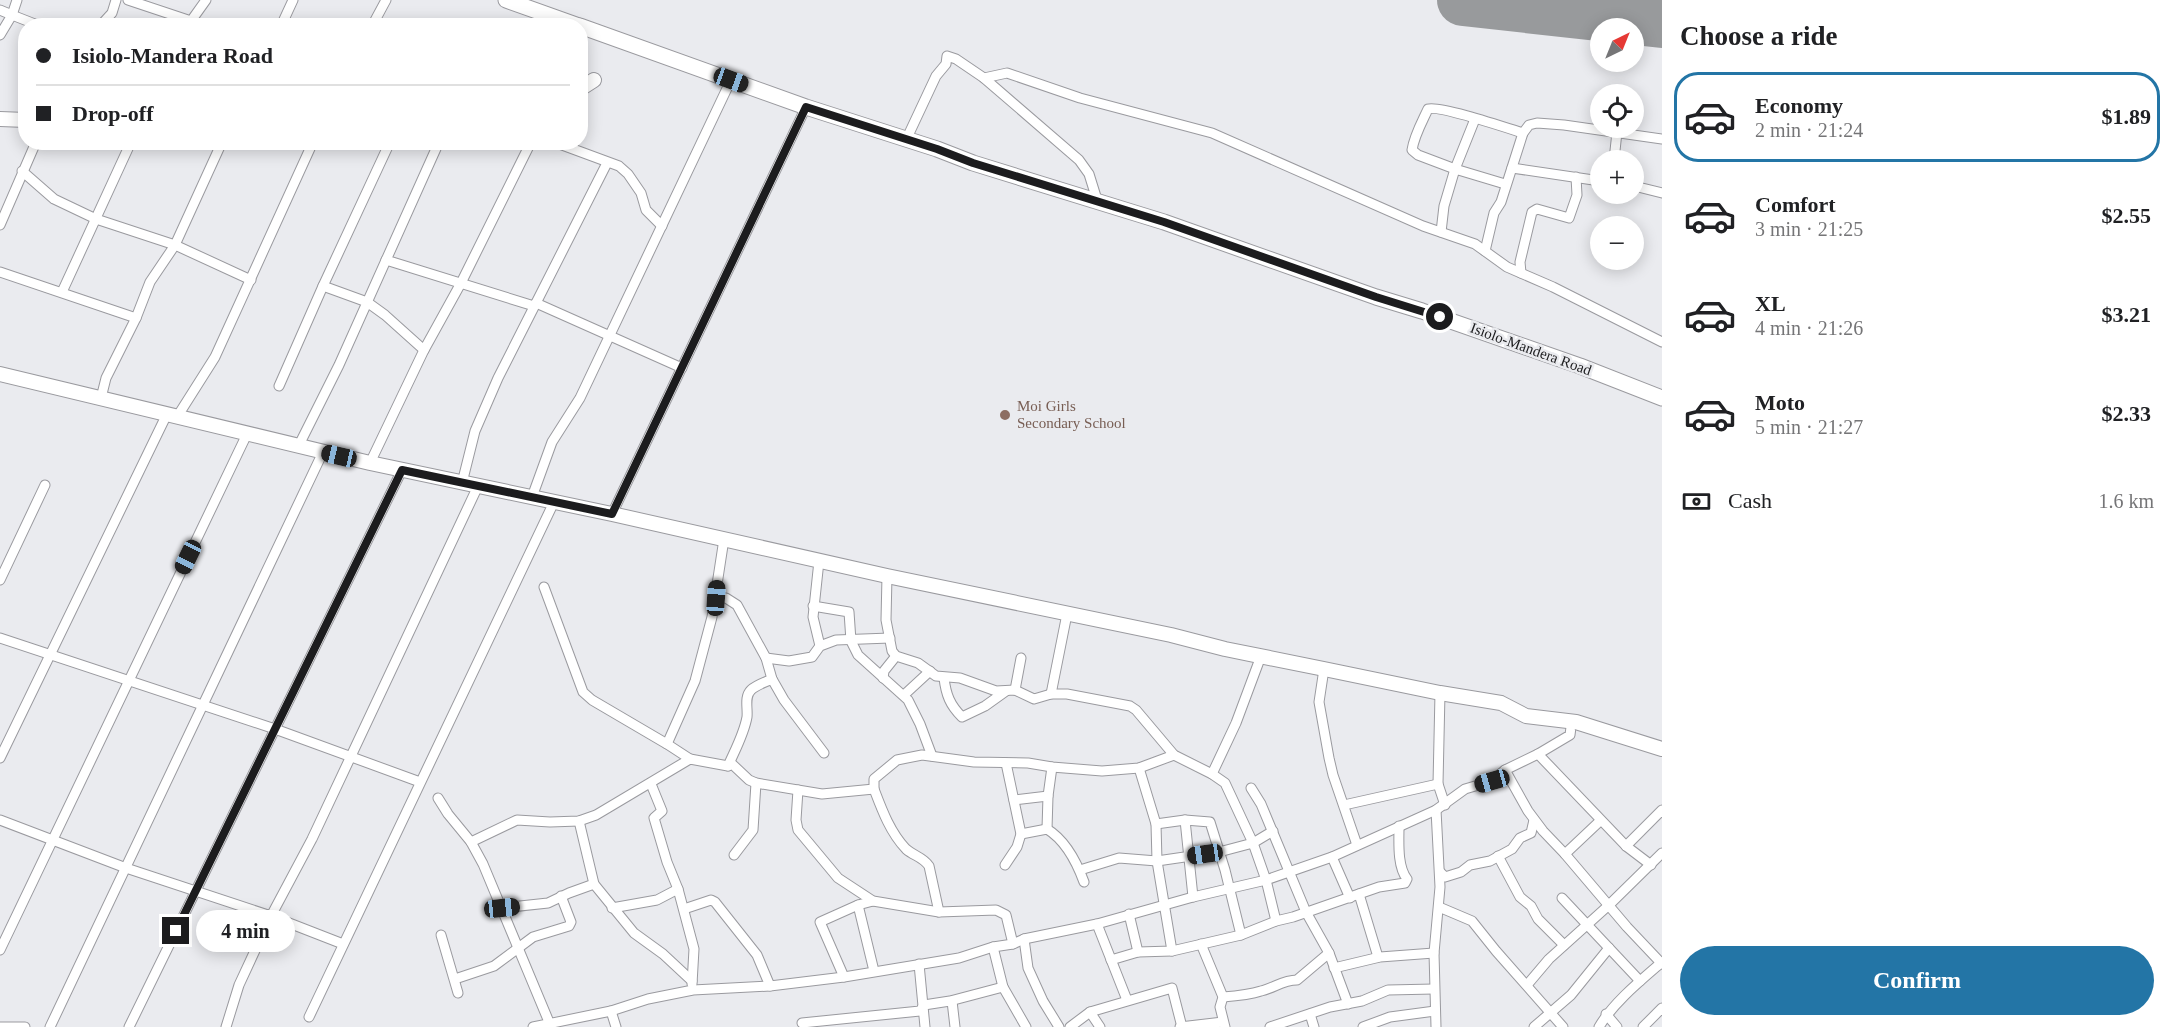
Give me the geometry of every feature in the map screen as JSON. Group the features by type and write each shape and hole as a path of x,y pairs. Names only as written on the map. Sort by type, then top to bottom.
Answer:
{"highway":[{"name":"Isiolo-Mandera Road","path":"506,0 557,18"},
{"name":"Isiolo-Mandera Road","path":"588,29 806,107 1098,203 1164,222 1580,366 1662,398"}],"main road":[{"path":"588,84 594,80"},
{"path":"0,119 18,120"},
{"path":"0,374 370,464 612,514 1261,656 1440,693 1502,703 1526,716 1576,722 1661,745"}],"street":[{"path":"0,35 12,15 17,0"},
{"path":"107,18 112,13 116,0"},
{"path":"129,0 182,18"},
{"path":"193,18 206,0"},
{"path":"285,18 293,0"},
{"path":"376,18 386,0"},
{"path":"0,10 20,18"},
{"path":"906,140 936,76 946,64 947,56 956,59 984,78 1079,160 1089,174 1098,203"},
{"path":"984,78 1007,73 1080,98 1212,133 1441,232 1463,239 1507,267 1662,342"},
{"path":"532,497 552,442 580,398 731,80"},
{"path":"612,514 806,107"},
{"path":"1505,184 1455,169 1414,153 1412,150 1414,141 1430,108 1437,107 1523,133"},
{"path":"1441,232 1444,207 1455,169 1475,119"},
{"path":"1485,252 1494,213 1502,202 1505,184 1523,133 1529,125 1537,123 1590,129"},
{"path":"1644,136 1662,139"},
{"path":"0,225 32,150"},
{"path":"62,292 126,150"},
{"path":"101,398 106,378 136,318 150,282 175,245 218,150"},
{"path":"0,758 50,654 172,415 215,357 309,150"},
{"path":"279,386 386,150"},
{"path":"299,445 435,150"},
{"path":"370,464 423,350 461,283 527,150"},
{"path":"574,150 619,166 628,174 641,193 646,210 662,226"},
{"path":"462,483 475,431 498,378 607,163"},
{"path":"1512,168 1590,179"},
{"path":"22,171 54,200 96,219 175,245 251,280"},
{"path":"1521,273 1520,262 1532,212 1537,209 1569,218 1576,195 1576,177"},
{"path":"1644,188 1662,193"},
{"path":"386,260 535,305 610,335 682,368"},
{"path":"0,272 136,318"},
{"path":"323,285 367,302 385,315 423,350"},
{"path":"0,950 247,434"},
{"path":"50,1027 323,452"},
{"path":"129,1027 402,470"},
{"path":"0,580 45,485"},
{"path":"226,1027 239,985 271,916 312,839 478,486"},
{"path":"309,1017 554,502"},
{"path":"668,744 693,687 716,598 723,539"},
{"path":"819,561 813,617 820,646"},
{"path":"887,576 886,620 892,651 896,656 918,663 944,678 960,678 988,689 1010,690 1035,699 1051,694 1077,695 1130,706 1174,755 1225,783 1253,843 1266,880 1276,921"},
{"path":"544,587 583,692 592,700 690,759 732,765 756,783 822,794 873,789"},
{"path":"716,598 726,598 737,605 766,658 772,679 793,714 824,753"},
{"path":"813,606 849,612 851,641 864,662 904,694 914,711 932,756"},
{"path":"1051,694 1067,614"},
{"path":"0,638 275,729 420,782"},
{"path":"766,658 789,661 812,657 820,646 836,640 890,638"},
{"path":"883,678 884,670 896,656"},
{"path":"1212,774 1236,723 1261,656"},
{"path":"944,678 948,699 962,717 1010,690 1021,658"},
{"path":"1324,669 1319,702 1333,776 1357,845"},
{"path":"904,694 930,671"},
{"path":"728,766 743,733 749,692 772,679"},
{"path":"1436,1027 1434,953 1440,872 1441,807 1438,784 1440,693"},
{"path":"533,1027 611,1011 692,985 770,986 844,977 959,958 1024,939 1097,924 1165,904 1266,880 1332,856 1441,807 1465,789 1492,781 1505,770 1570,735 1571,727 1576,722"},
{"path":"1538,754 1600,821 1650,866"},
{"path":"939,912 929,866 924,860 908,851 898,840 884,816 873,789 874,779 897,760 922,755 974,762 1028,763 1102,771 1139,768 1174,755"},
{"path":"471,842 517,820 579,821 606,811 690,759"},
{"path":"1005,865 1017,846 1021,834 1006,763"},
{"path":"1047,829 1052,767"},
{"path":"1139,768 1156,824 1157,861 1172,951"},
{"path":"1505,770 1534,820 1627,927 1662,963 1606,1014 1599,1027"},
{"path":"734,855 753,830 756,783"},
{"path":"651,784 662,811 654,818 678,889 694,949 692,985"},
{"path":"1344,806 1438,784"},
{"path":"1251,788 1273,831 1287,871 1306,912 1329,953 1348,1004"},
{"path":"798,790 796,820 798,830 838,878 873,901 939,912 996,910 1006,915 1013,944"},
{"path":"1014,800 1048,796"},
{"path":"438,798 471,842 483,864 549,1022"},
{"path":"1626,846 1662,810"},
{"path":"0,820 126,868 271,916 343,944"},
{"path":"1156,824 1185,820 1210,822 1241,935"},
{"path":"1185,820 1193,897"},
{"path":"1440,872 1445,877 1453,875 1470,865 1490,861 1512,849 1520,838 1531,833 1534,820"},
{"path":"579,821 594,884 612,908 630,926 633,933 663,954 692,985"},
{"path":"1565,854 1600,821"},
{"path":"1111,960 1138,952 1172,951 1241,935 1378,887 1405,883 1407,879 1399,849 1399,826"},
{"path":"1021,834 1047,829"},
{"path":"1047,829 1059,839 1080,870 1084,882"},
{"path":"1080,870 1119,858 1157,861 1219,852 1253,843 1273,831"},
{"path":"1527,985 1549,959 1662,853"},
{"path":"1332,856 1354,896 1378,957"},
{"path":"1498,856 1520,897 1531,906 1538,919 1564,945"},
{"path":"502,908 548,903 594,884"},
{"path":"612,908 657,900 678,889"},
{"path":"455,979 494,966 533,937 569,926 571,922 561,896"},
{"path":"1562,898 1640,981"},
{"path":"684,909 711,900 715,902 757,955 770,986"},
{"path":"844,977 820,921 873,901"},
{"path":"858,905 874,971"},
{"path":"1439,908 1472,921 1563,1027"},
{"path":"1129,914 1138,952"},
{"path":"1097,924 1127,1000"},
{"path":"441,935 458,993"},
{"path":"1024,939 1028,968 1059,1027"},
{"path":"1070,1027 1090,1012 1172,988 1181,1027 1224,1024 1220,1006 1223,997 1201,944"},
{"path":"993,947 1003,987 1026,1027"},
{"path":"1534,1027 1571,995 1609,948"},
{"path":"1223,997 1248,995 1264,991 1287,980 1297,980 1329,953"},
{"path":"1334,968 1378,957 1434,953"},
{"path":"919,964 925,1027"},
{"path":"802,1023 920,1011 924,1005 952,1001 1003,987"},
{"path":"1270,1027 1388,990 1434,989"},
{"path":"952,1001 955,1027"},
{"path":"1643,1027 1662,1008"},
{"path":"611,1011 616,1027"},
{"path":"1363,1027 1390,1017 1435,1011"},
{"path":"1090,1012 1100,1027"},
{"path":"1310,1014 1314,1027"},
{"path":"1606,1014 1617,1027"},
{"path":"0,1027 25,1027"}],"runway":[{"path":"1463,0 1662,22"}],"place":[{"name":"Moi Girls Secondary School","path":"1005,415"}],"route":[{"path":"176,931 402,470 612,514 806,107 937,149 973,163 1164,222 1376,297 1440,317"}]}
